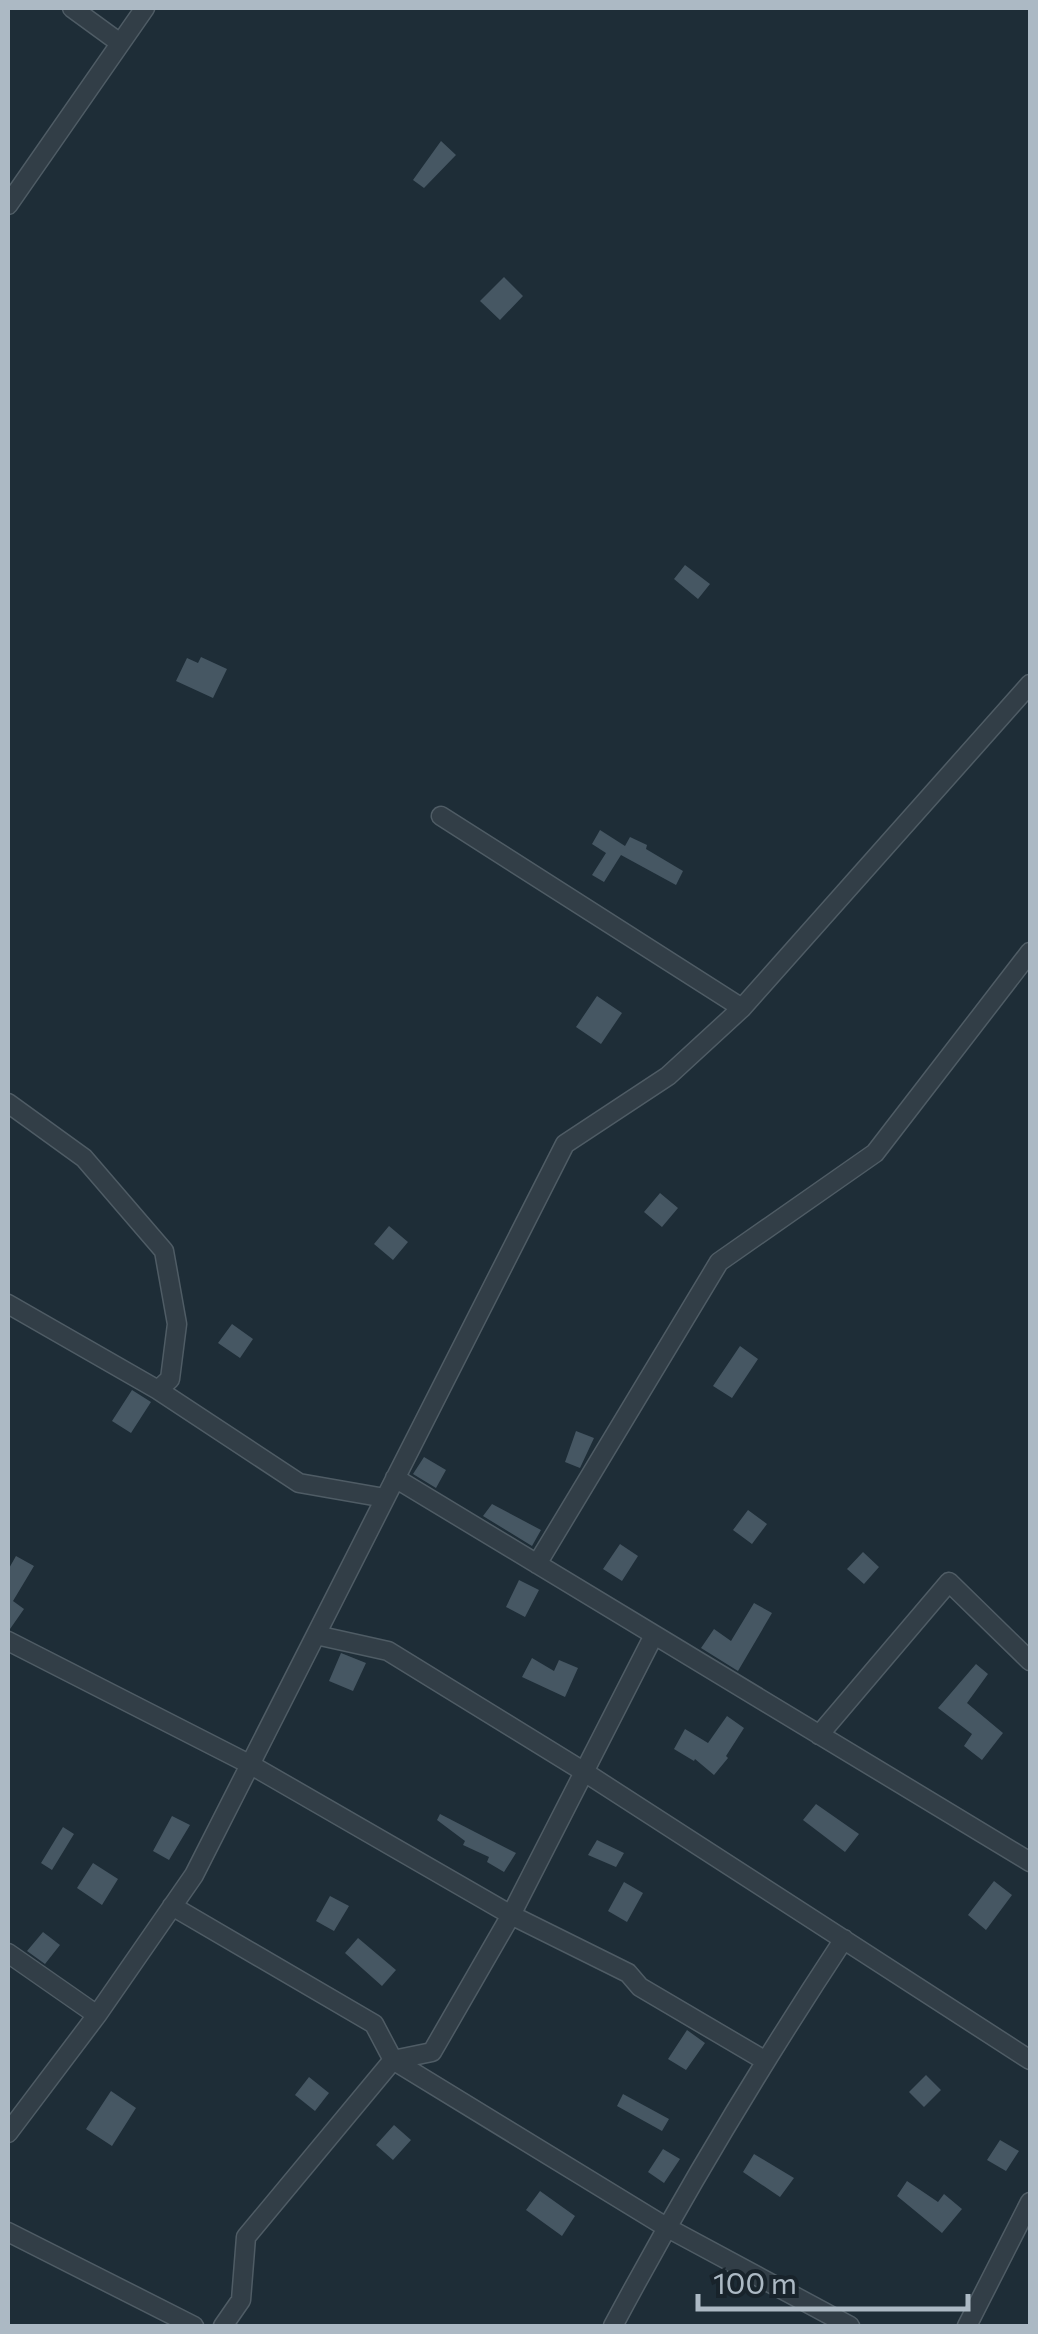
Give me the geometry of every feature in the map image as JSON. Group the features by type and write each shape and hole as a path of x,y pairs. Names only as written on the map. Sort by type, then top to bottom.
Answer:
{"street":[{"path":"72,8 120,43"},
{"path":"8,205 145,8"},
{"path":"8,2133 97,2015 194,1874 564,1144 668,1076 742,1008 1030,684"},
{"path":"441,816 742,1008"},
{"path":"537,1564 718,1262 874,1153 1030,952"},
{"path":"8,1103 84,1158 164,1252 178,1324 170,1379 158,1390"},
{"path":"8,1304 158,1390 299,1483 384,1498"},
{"path":"394,1478 1030,1862"},
{"path":"819,1735 950,1582 1030,1662"},
{"path":"316,1635 388,1651 586,1773 1030,2060"},
{"path":"223,2326 241,2300 246,2237 392,2060 432,2052 511,1915 654,1635"},
{"path":"8,1641 251,1766 511,1915 628,1973 640,1987 764,2060"},
{"path":"172,1906 374,2024 392,2060 666,2227 850,2326"},
{"path":"613,2326 764,2060 844,1939"},
{"path":"8,1953 97,2015"},
{"path":"967,2326 1030,2202"},
{"path":"8,2232 194,2326"}],"building":[{"path":"441,141 456,155 424,188 413,180"},
{"path":"504,277 523,296 500,320 480,301"},
{"path":"685,565 710,584 698,599 674,579"},
{"path":"201,657 227,669 213,698 176,681 187,658 198,663"},
{"path":"600,830 625,846 630,837 647,845 646,849 683,871 676,885 621,855 604,882 592,875 606,853 592,844"},
{"path":"597,996 622,1013 601,1044 576,1027"},
{"path":"660,1193 678,1208 662,1227 644,1212"},
{"path":"389,1226 408,1242 393,1260 374,1244"},
{"path":"232,1324 253,1339 240,1358 218,1343"},
{"path":"740,1346 758,1359 732,1398 713,1386"},
{"path":"132,1390 151,1402 131,1433 112,1421"},
{"path":"576,1431 594,1438 580,1468 565,1462"},
{"path":"424,1457 446,1470 436,1488 413,1474"},
{"path":"492,1504 541,1530 532,1546 483,1516"},
{"path":"748,1510 767,1524 752,1544 733,1530"},
{"path":"620,1544 638,1556 622,1581 603,1569"},
{"path":"863,1552 879,1567 864,1584 847,1569"},
{"path":"16,1556 34,1566 13,1601 24,1609 8,1629 8,1570"},
{"path":"519,1580 539,1590 525,1617 506,1607"},
{"path":"754,1603 772,1613 738,1671 701,1648 714,1629 731,1641"},
{"path":"341,1653 366,1663 353,1691 329,1681"},
{"path":"532,1658 554,1671 559,1660 578,1668 565,1697 522,1677"},
{"path":"976,1664 988,1674 967,1703 1003,1733 982,1760 964,1746 972,1734 938,1708"},
{"path":"727,1716 744,1728 714,1775 695,1759 674,1749 685,1729 708,1743"},
{"path":"816,1804 859,1834 845,1852 803,1820"},
{"path":"440,1814 516,1853 504,1872 487,1862 489,1857 463,1845 465,1841 437,1820"},
{"path":"172,1816 190,1825 169,1860 153,1851"},
{"path":"63,1827 74,1834 52,1870 41,1863"},
{"path":"597,1840 624,1853 616,1867 588,1855"},
{"path":"93,1863 118,1879 102,1905 77,1888"},
{"path":"994,1881 1012,1895 986,1930 968,1915"},
{"path":"624,1882 643,1893 627,1922 608,1911"},
{"path":"330,1896 349,1906 334,1931 316,1921"},
{"path":"43,1932 60,1945 45,1964 27,1951"},
{"path":"358,1938 396,1970 382,1986 345,1953"},
{"path":"687,2030 705,2043 686,2070 668,2059"},
{"path":"926,2075 941,2090 924,2107 909,2092"},
{"path":"309,2077 329,2093 315,2111 295,2095"},
{"path":"111,2091 136,2108 112,2146 86,2129"},
{"path":"623,2094 669,2119 662,2131 617,2106"},
{"path":"394,2125 411,2140 393,2160 376,2145"},
{"path":"1000,2140 1019,2151 1006,2171 987,2160"},
{"path":"663,2149 680,2159 664,2183 648,2172"},
{"path":"754,2154 794,2178 780,2197 743,2172"},
{"path":"907,2181 938,2202 944,2194 962,2209 942,2233 897,2196"},
{"path":"540,2191 575,2216 562,2236 526,2210"}]}
